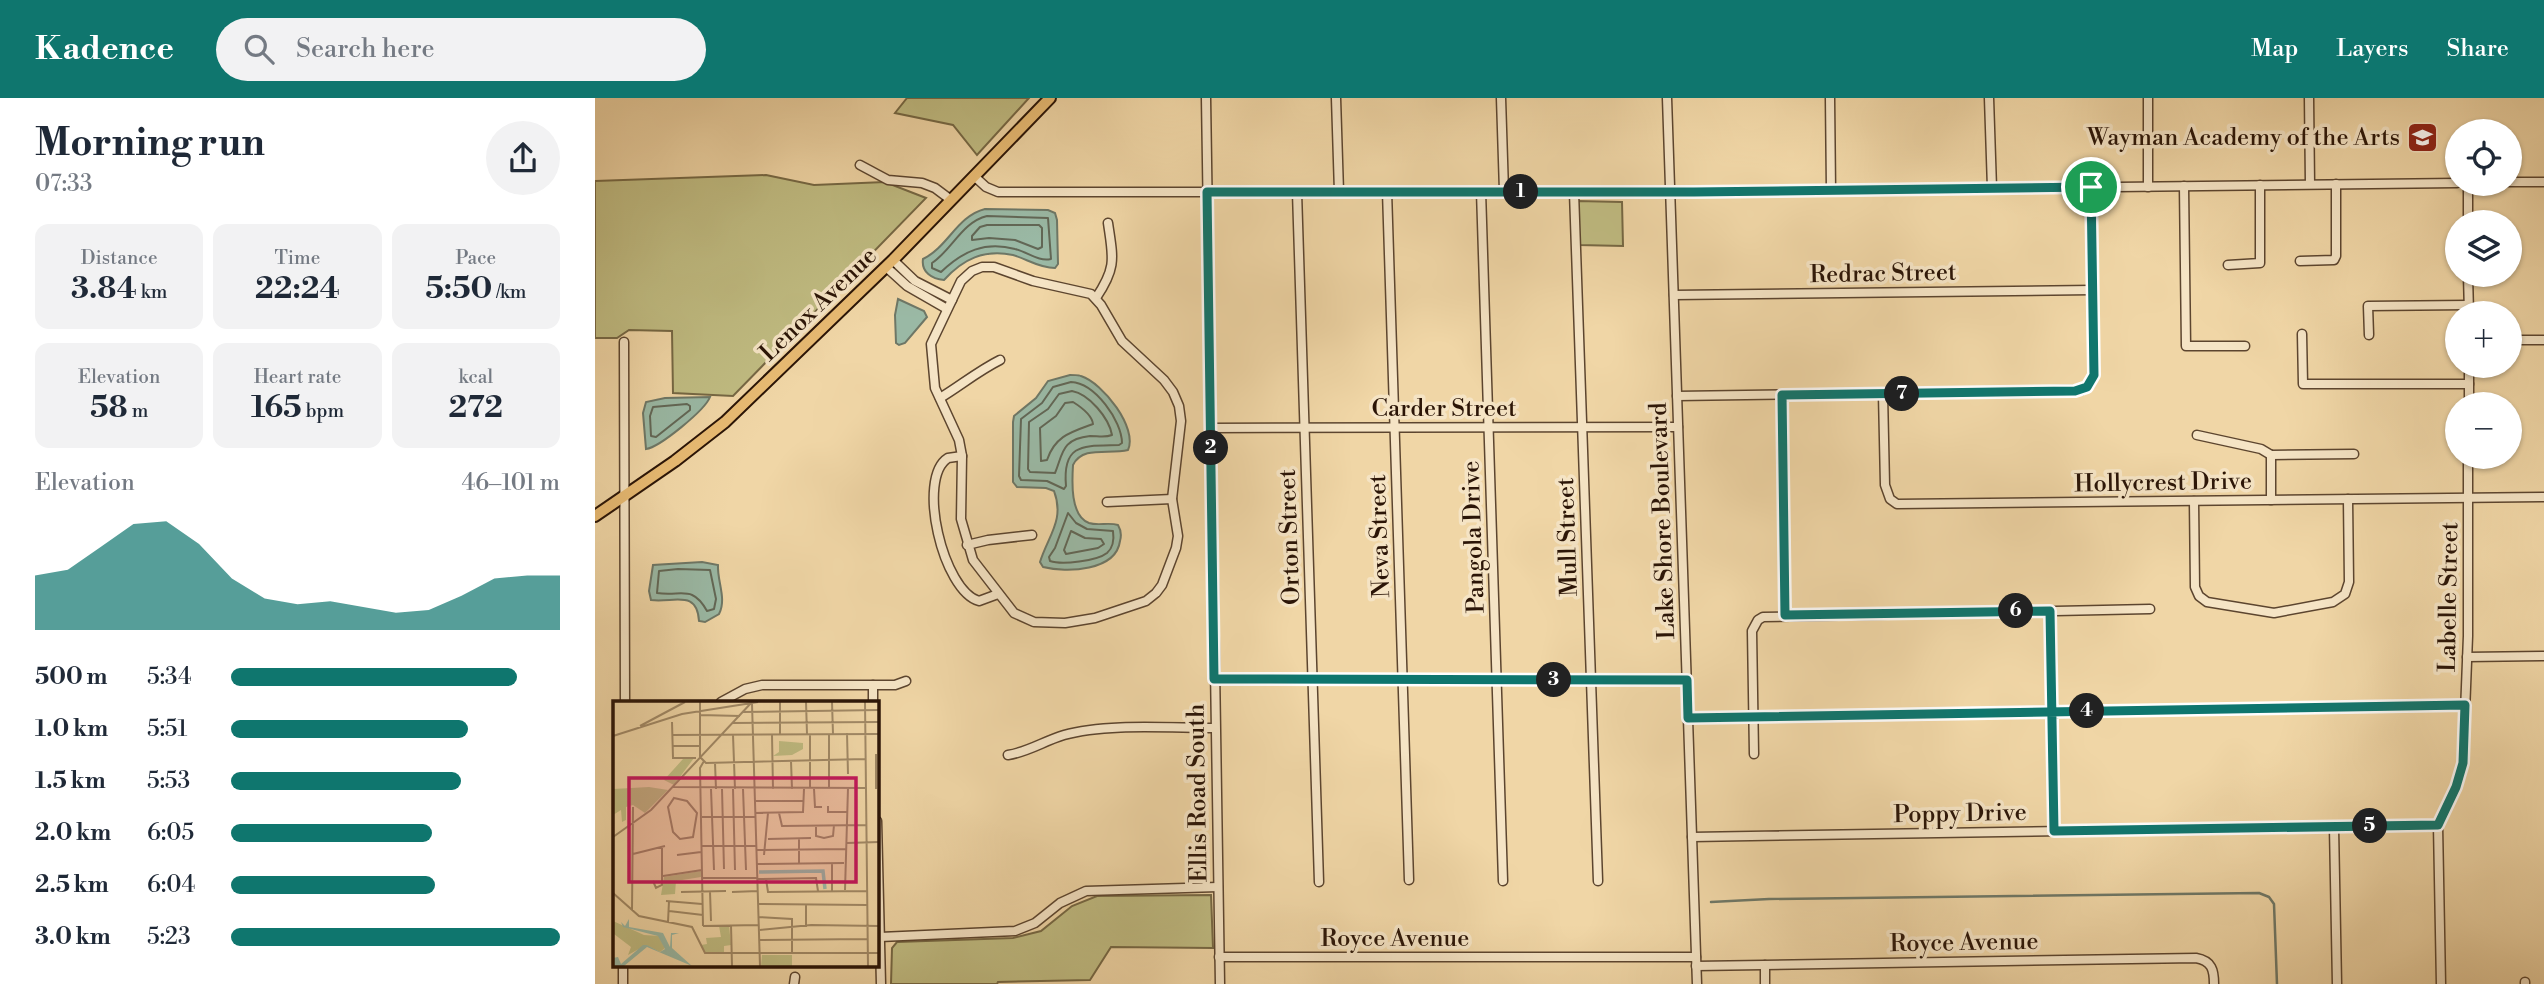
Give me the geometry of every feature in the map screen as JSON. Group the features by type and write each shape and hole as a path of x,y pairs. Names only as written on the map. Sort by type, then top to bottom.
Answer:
{"main road":[{"name":"Lenox Avenue","path":"595,516 675,461 725,422 890,263 1050,98"}],"street":[{"name":"Ellis Road South","path":"1206,98 1220,984"},
{"path":"1336,98 1339,192"},
{"path":"1501,98 1504,191"},
{"name":"Lake Shore Boulevard","path":"1667,98 1697,984"},
{"path":"1830,98 1831,190"},
{"path":"1989,98 1991,188"},
{"path":"2148,98 2148,187"},
{"path":"2309,98 2310,184"},
{"path":"860,165 888,180 922,183 935,188 951,200"},
{"path":"974,176 986,187 998,192 1670,192 2445,183"},
{"path":"2522,182 2544,182"},
{"path":"2300,261 2334,260 2336,256 2336,184"},
{"path":"2228,265 2260,263 2260,185"},
{"path":"2184,186 2186,346 2245,346"},
{"path":"1677,396 2082,390 2090,384 2094,375 2091,187"},
{"name":"Neva Street","path":"1387,191 1409,880"},
{"name":"Pangola Drive","path":"1481,191 1503,881"},
{"name":"Orton Street","path":"1297,192 1319,882"},
{"name":"Mull Street","path":"1574,192 1598,881"},
{"path":"1096,298 1112,272 1108,223"},
{"path":"890,263 915,281 952,300"},
{"path":"890,263 907,286 947,309"},
{"path":"982,267 993,267 1033,281 1075,289 1096,298 1122,341 1164,380 1179,407 1181,436 1172,499 1178,536 1162,585 1146,601 1095,618 1048,623 1024,620 1014,613 973,560 961,519 959,500 962,456 959,440 933,377 931,344 952,300 964,278 982,267"},
{"name":"Redrac Street","path":"1674,295 2093,290"},
{"path":"2369,335 2368,306 2445,308"},
{"path":"2302,334 2303,384 2469,384"},
{"path":"2522,340 2544,340"},
{"path":"624,342 625,701"},
{"path":"940,398 961,386 977,372 1000,360"},
{"path":"2469,378 2469,392"},
{"name":"Hollycrest Drive","path":"1884,394 1885,485 1890,499 1897,504 2544,497"},
{"path":"1782,395 1785,615"},
{"name":"Carder Street","path":"1210,428 1678,427"},
{"path":"2197,435 2261,449 2271,455 2354,454"},
{"path":"2271,455 2271,500"},
{"path":"962,456 948,458 937,470 935,512 941,545 955,579 968,595 979,601 998,594"},
{"name":"Labelle Street","path":"2441,984 2438,825 2456,787 2463,763 2467,657 2468,469"},
{"path":"1107,502 1172,499"},
{"path":"2194,501 2195,587 2199,596 2207,602 2274,613 2333,601 2345,594 2349,582 2348,499"},
{"path":"967,545 1032,535"},
{"path":"1754,754 1754,626 1763,617 2150,609"},
{"path":"2050,611 2054,831"},
{"path":"2467,657 2544,656"},
{"path":"1214,679 1687,680"},
{"path":"722,701 736,692 762,685 873,685 906,681"},
{"path":"873,685 873,701"},
{"path":"1688,718 2465,705"},
{"path":"1008,755 1021,753 1065,735 1116,728 1215,728"},
{"name":"Poppy Drive","path":"1692,837 2438,825"},
{"path":"2334,827 2337,984"},
{"path":"880,937 1015,931 1035,923 1074,895 1096,889 1218,887"},
{"path":"879,911 881,984"},
{"name":"Royce Avenue","path":"1219,957 1696,961 1765,965 2196,958 2203,959 2212,966 2214,984"},
{"path":"1765,965 1765,984"}],"shaded area":[{"path":"907,98 1029,98 977,155 953,125 895,113"},
{"path":"766,175 814,185 885,182 926,198 733,396 673,393 672,331 629,330 617,338 595,338 595,181"},
{"path":"1577,201 1622,202 1623,246 1579,245"},
{"path":"1211,895 1213,948 1111,947 1090,980 997,984 891,984 892,948 897,942 1013,938 1041,931 1072,906 1097,896"}],"water":[{"path":"985,209 1048,210 1055,213 1058,264 1055,268 1038,265 1013,255 993,253 967,261 944,280 928,274 923,259 932,254 967,218"},
{"path":"898,299 924,311 927,317 905,343 899,345 896,343 895,315"},
{"path":"1070,375 1081,376 1099,387 1117,407 1130,441 1128,450 1090,453 1077,459 1073,465 1073,497 1078,513 1089,523 1118,525 1121,536 1117,551 1110,559 1089,568 1065,570 1043,567 1040,562 1057,519 1057,501 1054,491 1046,488 1017,487 1013,482 1013,422 1014,416 1036,398 1048,381"},
{"path":"710,397 681,427 646,449 643,413 646,402 665,398"},
{"path":"702,562 718,565 722,596 719,614 705,622 699,621 694,605 689,601 651,600 649,591 653,565"}],"waterway":[{"path":"1711,902 2259,893 2269,897 2274,904 2277,984"}],"place":[{"name":"Wayman Academy of the Arts","path":"2423,137"}],"route":[{"path":"2091,187 1694,192 1207,192 1214,679 1687,680 1688,718 2053,712 2465,705 2463,763 2456,787 2438,825 2054,831 2053,712 2050,611 1785,615 1782,395 2075,391 2087,387 2094,375 2091,187"}]}
